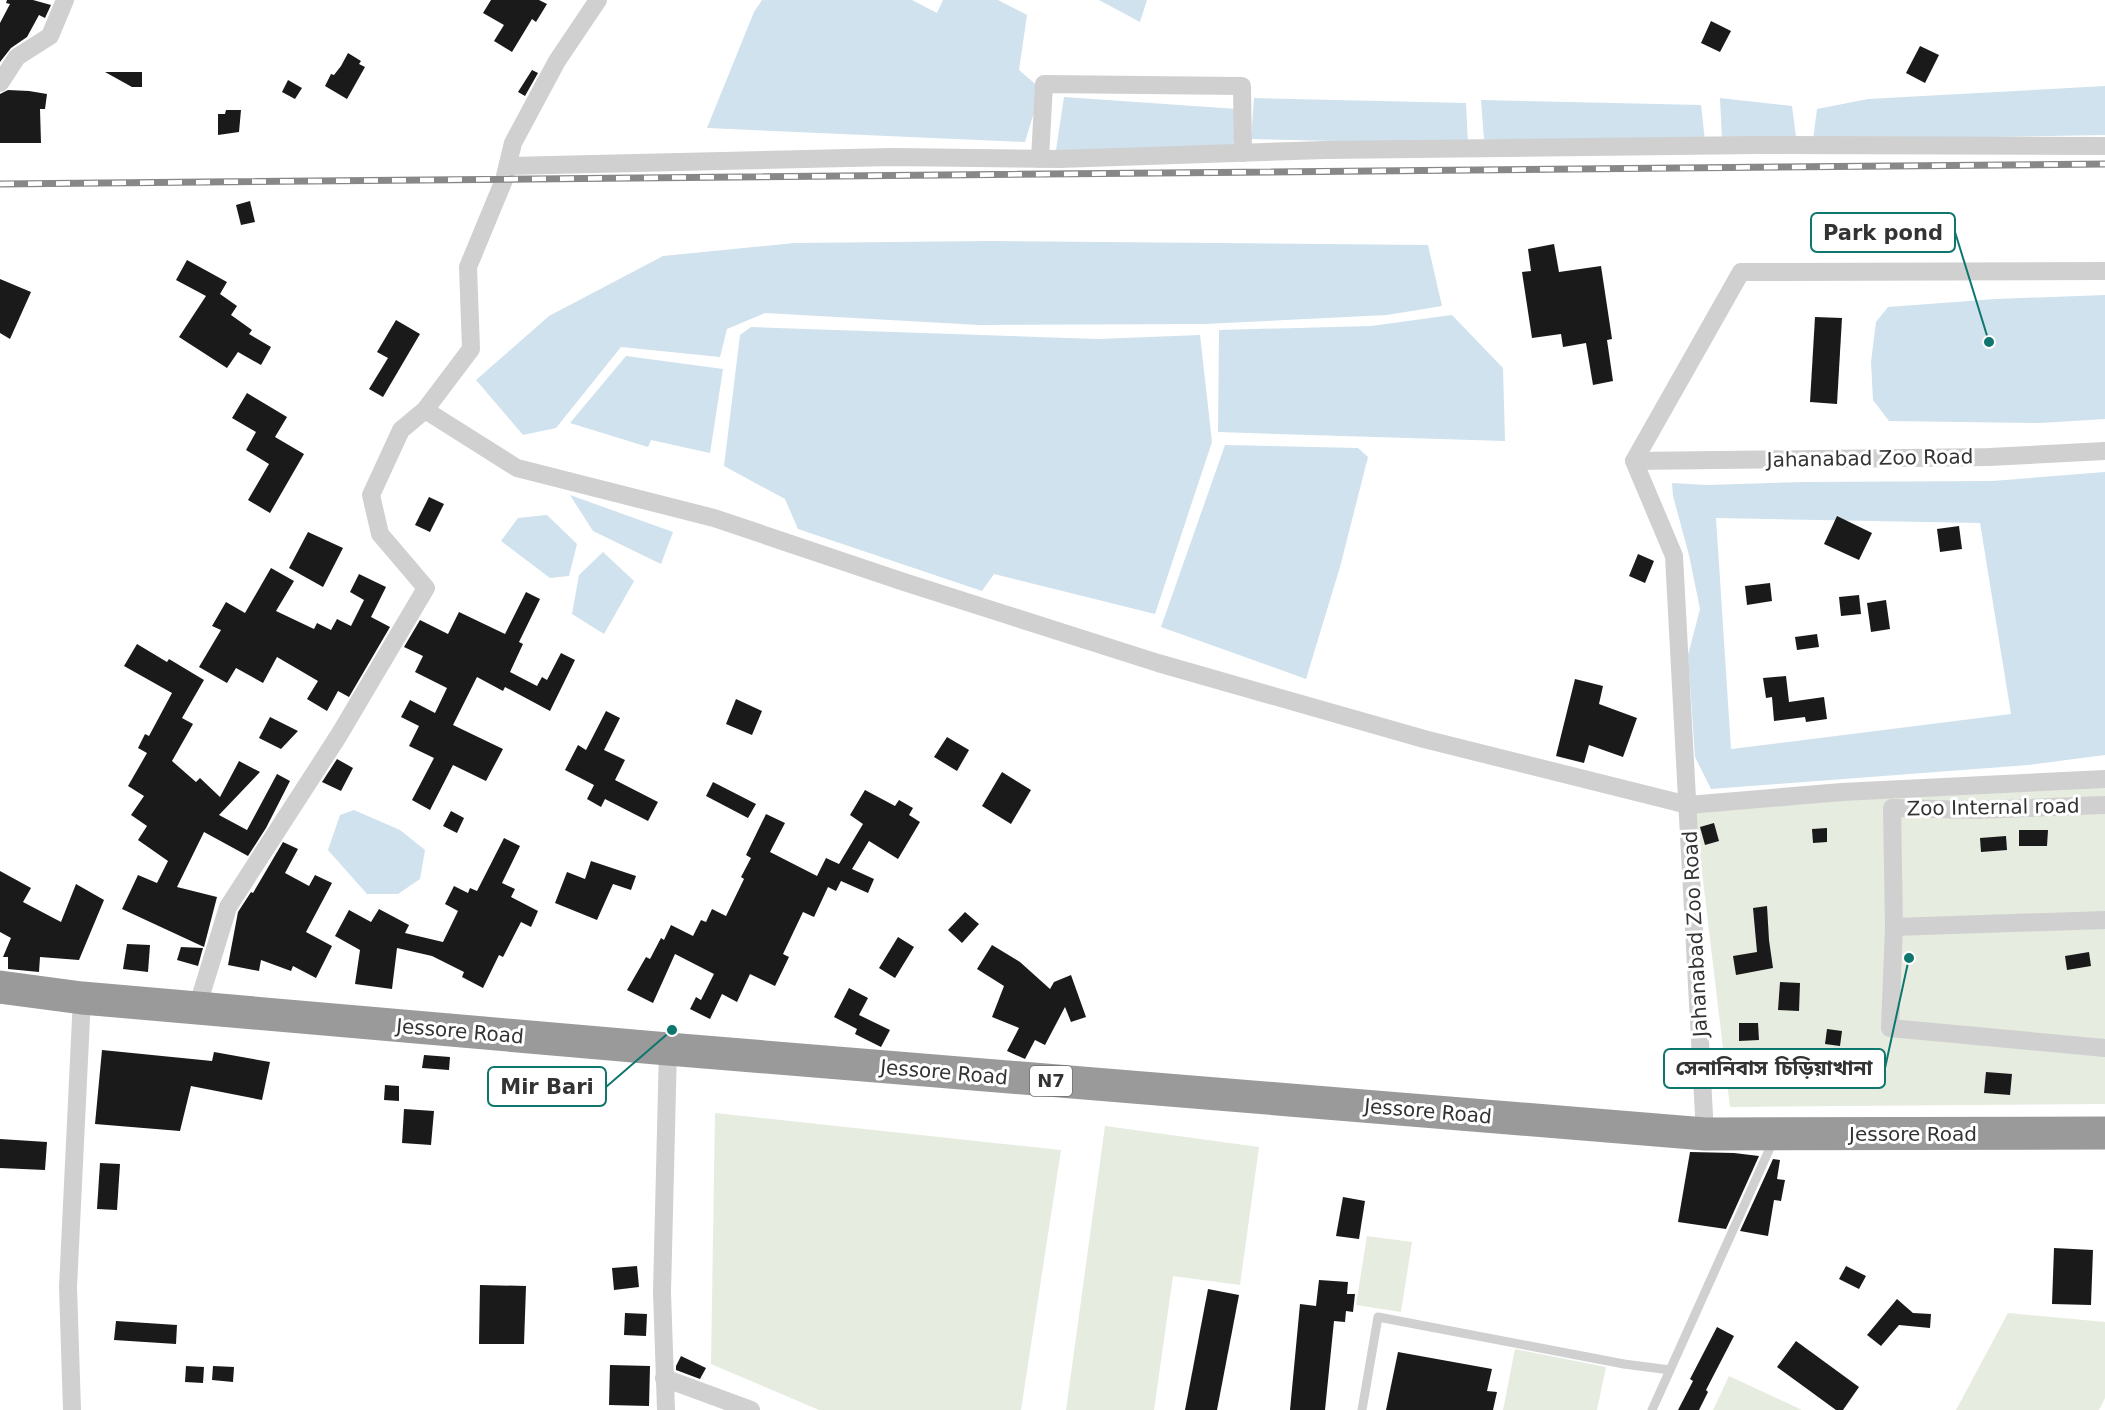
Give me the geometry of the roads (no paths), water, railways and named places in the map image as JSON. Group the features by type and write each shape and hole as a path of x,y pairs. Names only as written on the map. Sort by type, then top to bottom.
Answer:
{"highway":[{"name":"Jessore Road","path":"0,987 82,998 668,1049 1705,1134 2105,1133"}],"street":[{"path":"0,83 17,57 50,36 65,0"},
{"path":"197,1008 228,907 339,735 426,588 380,534 372,495 401,430 425,410 471,349 468,267 504,180 513,143 557,61 598,0"},
{"path":"1040,159 1044,84 1242,86 1243,153"},
{"path":"508,166 892,157 1040,159 1243,153 1758,145 2105,146"},
{"path":"1634,461 1741,272 2105,271"},
{"path":"425,410 517,468 714,518 904,582 1216,680 1424,739 1688,805"},
{"name":"Jahanabad Zoo Road","path":"1705,1134 1674,556 1634,461 1989,457 2105,451"},
{"name":"Jahanabad Zoo Road","path":"1688,805 1842,792 2105,780"},
{"name":"Zoo Internal road","path":"2105,805 1977,810 1892,808 1894,927 1890,1028 2105,1048"},
{"path":"1894,927 2105,920"},
{"path":"72,1410 68,1287 82,998"},
{"path":"666,1410 662,1292 668,1049"},
{"path":"664,1378 751,1410"}],"lane":[{"path":"1652,1410 1776,1134"},
{"path":"1362,1410 1378,1317 1613,1362 1670,1370"}],"water":[{"path":"762,0 912,0 937,13 943,0 998,0 1027,15 1019,70 1041,89 1025,142 707,128 754,12"},
{"path":"1099,0 1147,0 1140,22"},
{"path":"2105,86 2105,135 1813,140 1817,109 1868,99"},
{"path":"1064,97 1237,109 1233,150 1056,150"},
{"path":"1254,98 1466,103 1468,144 1251,139"},
{"path":"1720,98 1792,106 1796,137 1722,139"},
{"path":"1481,100 1701,105 1705,141 1484,139"},
{"path":"990,241 1428,245 1442,306 1387,315 1204,324 979,325 765,313 727,329 720,357 621,347 556,428 523,435 476,380 549,316 663,256 795,243"},
{"path":"2105,295 2105,419 2040,423 1889,421 1873,400 1871,362 1876,322 1888,307 1996,299"},
{"path":"1452,315 1503,368 1505,441 1218,432 1219,330 1371,326"},
{"path":"751,327 1098,339 1200,335 1212,442 1155,614 994,574 982,591 798,529 785,499 724,466 740,335"},
{"path":"626,356 723,369 710,453 651,440 648,447 570,423"},
{"path":"1225,445 1358,448 1368,457 1340,567 1306,679 1161,627"},
{"path":"2105,472 2105,755 2028,765 1711,789 1695,757 1688,655 1700,609 1689,555 1673,496 1672,483 1706,485 1992,481","holes":["1716,518 1980,523 2011,714 1731,749"]},
{"path":"570,495 673,532 661,564 593,531"},
{"path":"547,515 577,544 569,576 550,578 501,541 518,518"},
{"path":"603,552 634,581 604,634 572,614 579,575"},
{"path":"354,810 400,830 425,850 420,879 398,894 367,894 328,850 340,815"}],"railway":[{"path":"0,184 2105,164"}],"place":[{"name":"Park pond","path":"1989,342"},
{"name":"সেনানিবাস চিড়িয়াখানা","path":"1909,958"},
{"name":"Mir Bari","path":"672,1030"}]}
